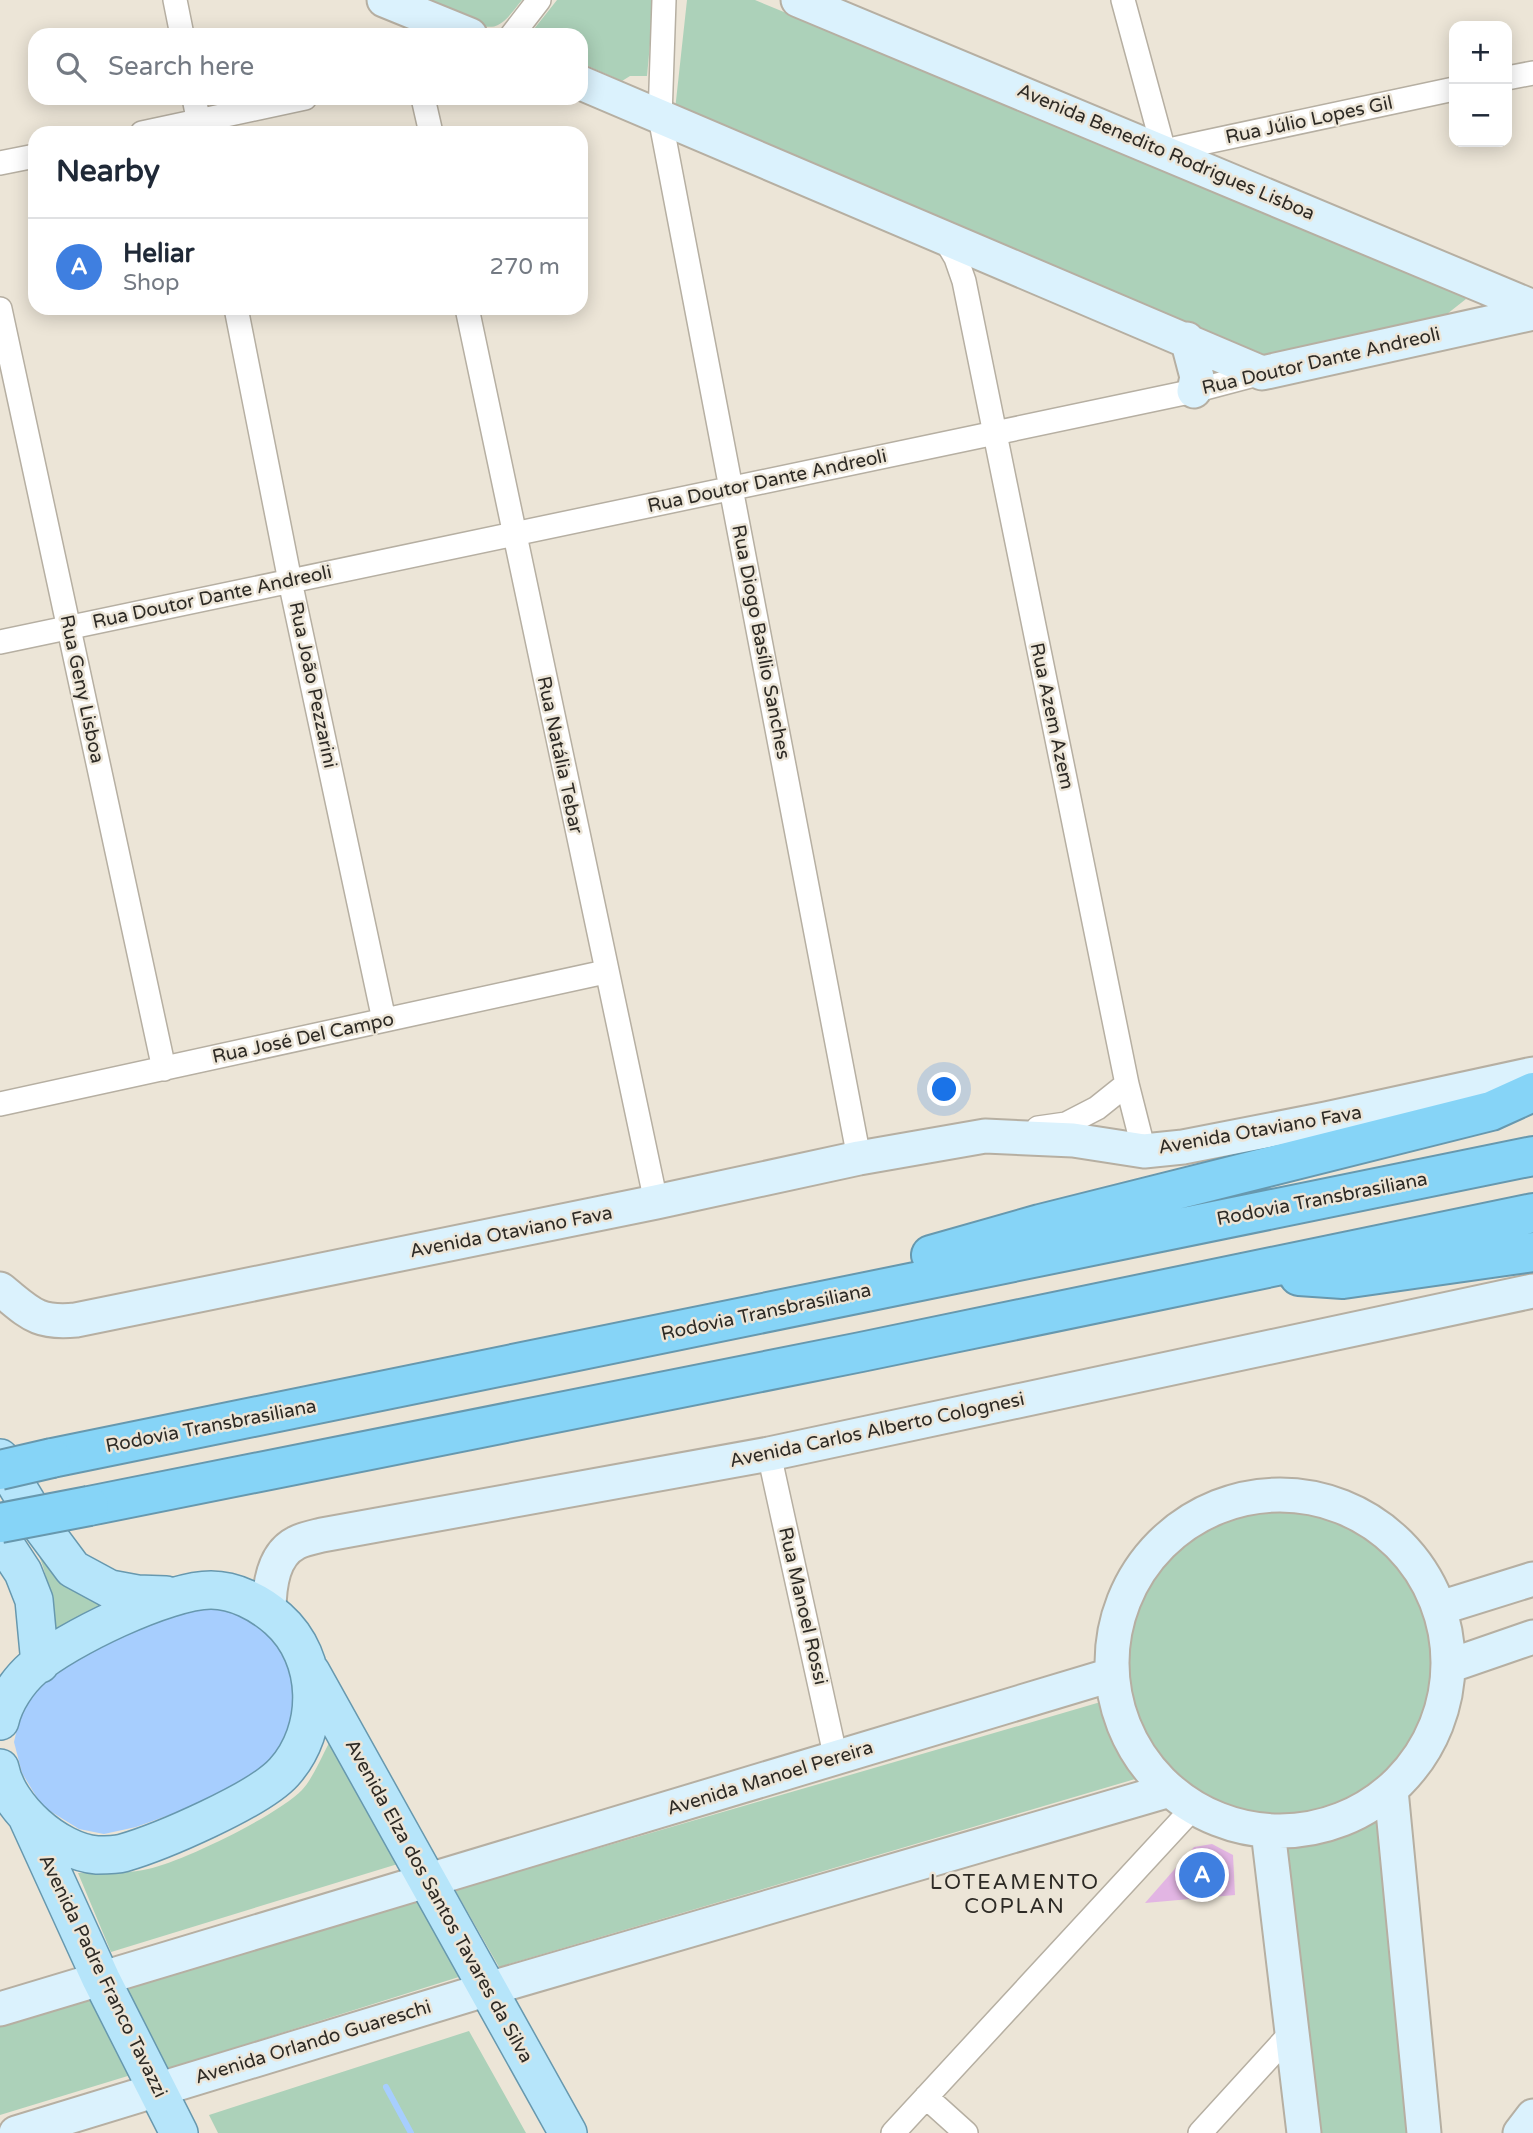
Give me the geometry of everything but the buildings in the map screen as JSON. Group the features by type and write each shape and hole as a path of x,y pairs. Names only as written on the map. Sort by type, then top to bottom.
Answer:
{"highway":[{"path":"825,1300 916,1260 1040,1224 1490,1111 1533,1092"},
{"name":"Rodovia Transbrasiliana","path":"0,1471 52,1458 1533,1156"},
{"path":"0,1523 861,1352 1533,1213"},
{"path":"1245,1272 1343,1279 1533,1252"}],"main road":[{"path":"0,1458 41,1525 73,1569 110,1589 174,1596"},
{"path":"0,1537 23,1572 34,1600 40,1664"},
{"name":"Avenida Elza dos Santos Tavares da Silva","path":"174,1596 209,1590 231,1592 278,1619 295,1638 310,1670 568,2133"},
{"path":"0,1721 15,1688 40,1664 116,1619 174,1596"},
{"path":"0,1768 2,1778 28,1819 70,1848 95,1855 121,1854 197,1824 260,1791 283,1774 300,1751 309,1729 312,1706 310,1670"},
{"name":"Avenida Padre Franco Tavazzi","path":"28,1819 101,1979 179,2133"}],"street":[{"path":"176,0 181,28"},
{"path":"517,28 539,0"},
{"name":"Rua Diogo Basílio Sanches","path":"664,0 660,117 859,1158"},
{"name":"Avenida Benedito Rodrigues Lisboa","path":"799,0 1533,307"},
{"path":"1123,0 1164,151"},
{"path":"402,11 450,28"},
{"path":"1512,77 1533,73"},
{"path":"588,86 943,236 970,266 1187,340 1262,373"},
{"name":"Rua Júlio Lopes Gil","path":"1164,151 1449,90"},
{"path":"195,105 200,126"},
{"path":"204,126 279,105"},
{"path":"425,105 430,126"},
{"path":"0,163 28,157"},
{"name":"Rua Azem Azem","path":"970,266 995,433 1127,1084 1144,1151"},
{"name":"Rua Geny Lisboa","path":"0,309 164,1069"},
{"name":"Rua Doutor Dante Andreoli","path":"0,642 1194,391 1262,373 1533,313"},
{"name":"Rua João Pezzarini","path":"237,315 290,581 384,1020"},
{"name":"Rua Natália Tebar","path":"468,315 605,972 656,1202"},
{"path":"1187,340 1197,377 1194,391"},
{"name":"Rua José Del Campo","path":"0,1104 605,972"},
{"name":"Avenida Otaviano Fava","path":"985,1136 1073,1140 1144,1151 1183,1147 1533,1074"},
{"name":"Avenida Otaviano Fava","path":"0,1289 36,1318 56,1322 76,1320 859,1158 1066,1124 1097,1108 1127,1084"},
{"name":"Avenida Carlos Alberto Colognesi","path":"268,1612 272,1577 280,1559 294,1544 322,1535 769,1454 1533,1291"},
{"name":"Rua Manoel Rossi","path":"769,1454 836,1759"},
{"path":"1272,1493 1326,1500 1375,1523 1415,1560 1440,1608 1447,1637 1449,1666 1445,1701 1433,1734 1415,1765 1391,1790 1354,1815 1312,1829 1268,1831 1230,1823 1182,1798 1140,1757 1121,1718 1111,1675 1116,1621 1137,1571 1172,1531 1220,1504 1272,1493"},
{"path":"1440,1608 1533,1579"},
{"path":"1449,1666 1533,1637"},
{"name":"Avenida Manoel Pereira","path":"429,1881 1111,1675"},
{"path":"1391,1790 1424,2133"},
{"path":"488,1989 1182,1798"},
{"path":"893,2133 1182,1798"},
{"path":"1268,1831 1304,2133"},
{"path":"0,2009 429,1881"},
{"name":"Avenida Orlando Guareschi","path":"16,2133 488,1989"},
{"path":"1200,2133 1292,2032"},
{"path":"926,2097 966,2133"},
{"path":"1520,2133 1533,2116"}],"green space":[{"path":"425,0 522,0 505,20 491,27 472,23"},
{"path":"557,0 654,0 647,76 630,76 622,81 588,66 588,28 535,28"},
{"path":"687,0 755,0 1453,287 1466,299 1447,314 1268,356 675,110"},
{"path":"1277,1507 1308,1510 1337,1519 1365,1534 1399,1565 1423,1605 1432,1634 1435,1665 1432,1696 1423,1725 1408,1753 1377,1787 1337,1811 1308,1820 1277,1823 1246,1820 1217,1811 1189,1796 1155,1765 1131,1725 1122,1696 1119,1665 1122,1634 1131,1605 1146,1577 1177,1543 1217,1519 1246,1510"},
{"path":"33,1542 103,1605 54,1631 48,1585"},
{"path":"1104,1701 1132,1769 1142,1777 499,1967 455,1890"},
{"path":"329,1743 401,1863 111,1952 78,1873 148,1869 229,1836 273,1812 302,1790"},
{"path":"1380,1819 1411,2133 1318,2133 1285,1846 1325,1843"},
{"path":"419,1898 462,1976 167,2069 127,1988"},
{"path":"92,1995 131,2075 0,2115 0,2023"},
{"path":"469,2031 526,2133 218,2133 209,2115"}],"water":[{"path":"212,1603 253,1616 282,1647 300,1698 288,1744 249,1780 183,1810 136,1827 104,1834 79,1829 42,1806 22,1773 14,1742 19,1720 30,1696 46,1677 125,1632"}],"waterway":[{"path":"386,2087 411,2133"}],"place":[{"name":"Heliar","path":"1202,1875"}],"district":[{"name":"LOTEAMENTO COPLAN","path":"1015,1894"}]}
